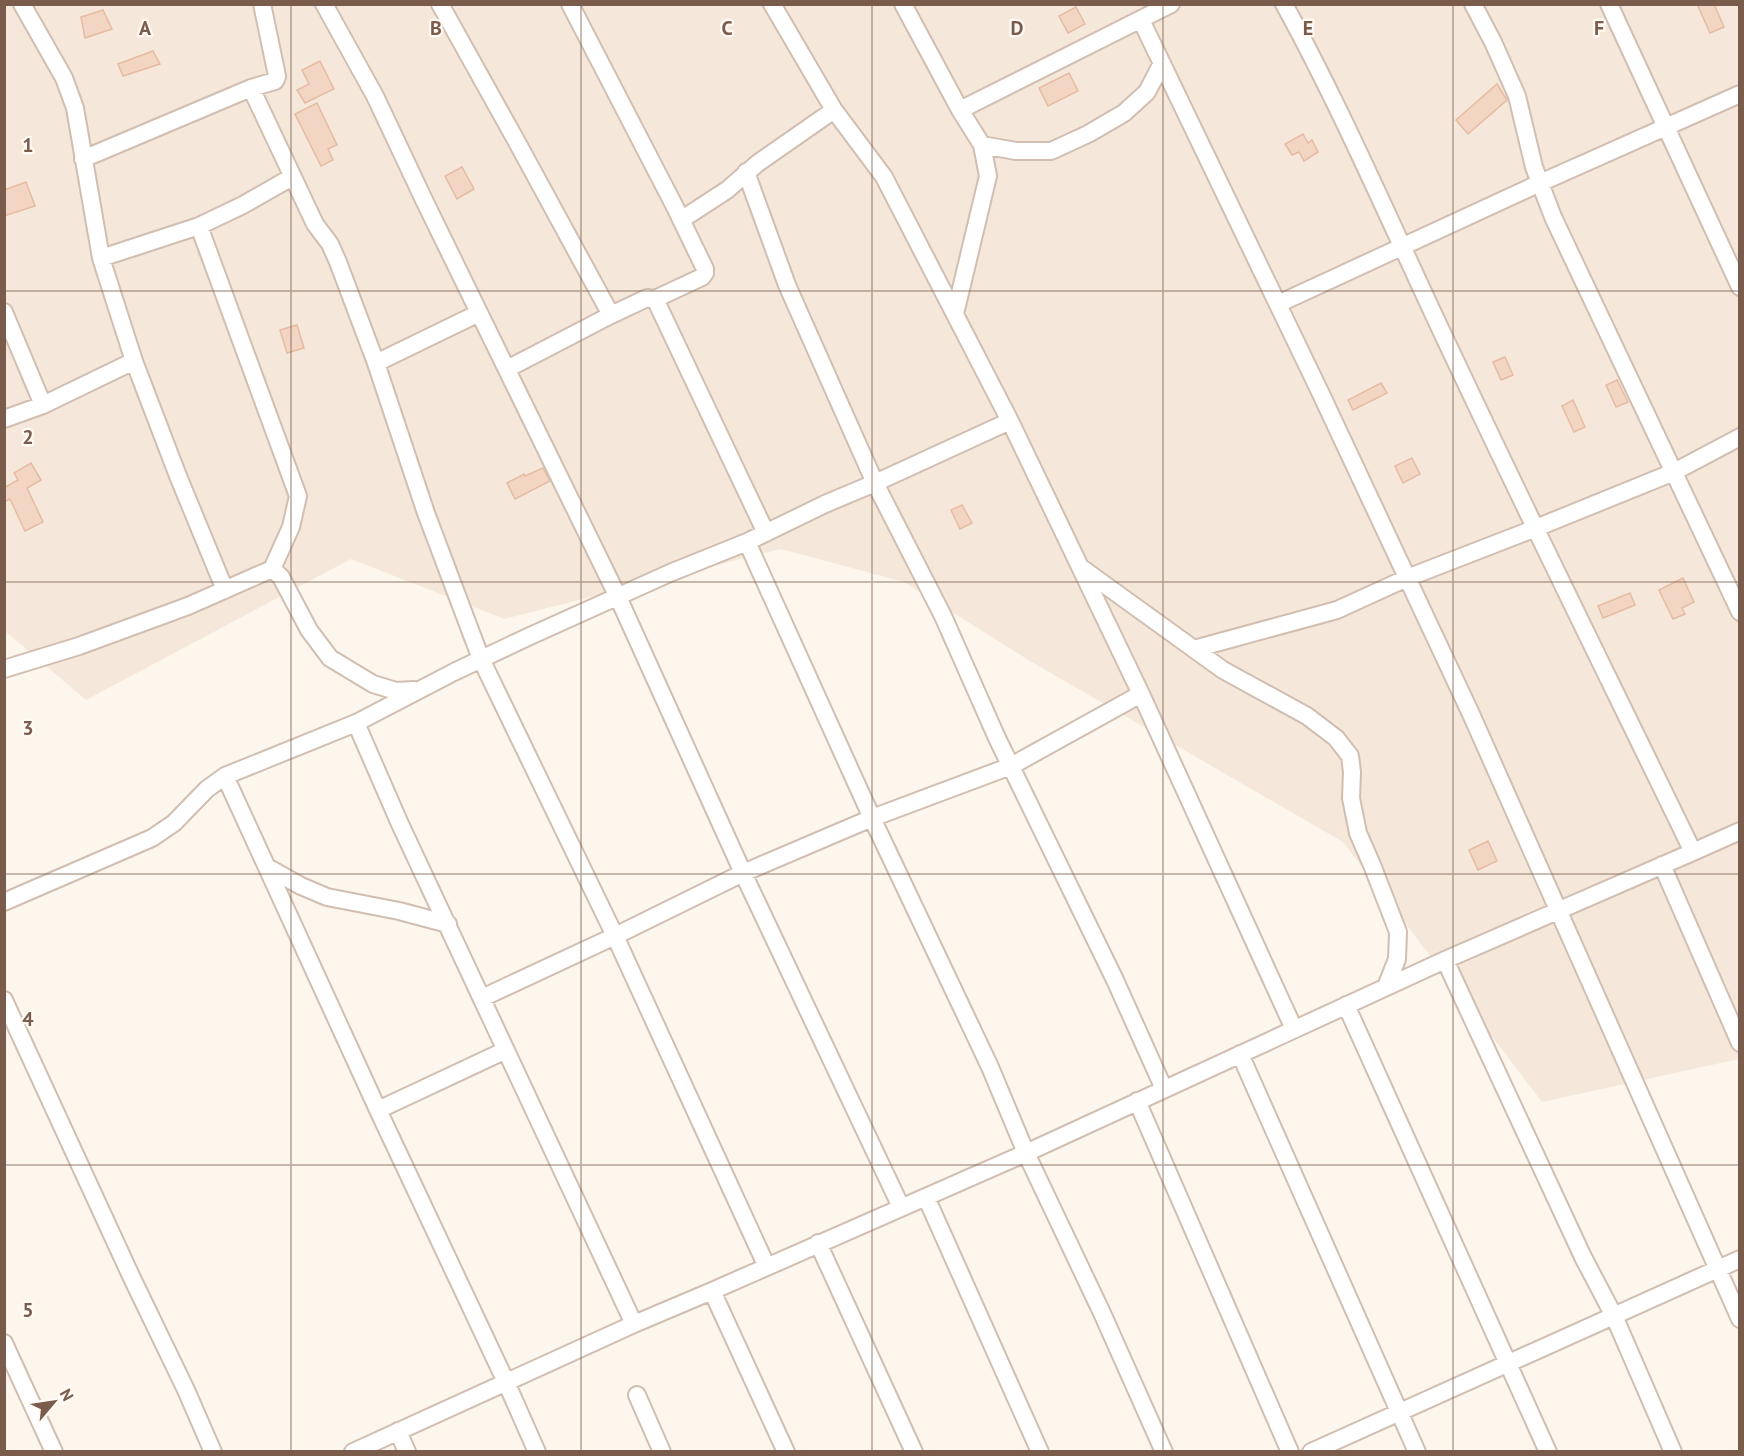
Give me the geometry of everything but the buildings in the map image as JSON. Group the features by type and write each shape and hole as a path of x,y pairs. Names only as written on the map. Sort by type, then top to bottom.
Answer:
{"street":[{"path":"22,4 64,78 75,108 82,159 101,258 134,361 225,590"},
{"path":"82,159 251,88 275,81 277,77 262,4"},
{"path":"324,4 375,96 618,597 743,873 902,1207"},
{"path":"440,4 611,315"},
{"path":"507,369 611,315 647,298 655,299 702,277 705,273 681,219 570,4"},
{"path":"772,4 834,110 884,177 1010,421 1141,693 1294,1029"},
{"path":"903,4 960,110 982,145 988,176 955,314"},
{"path":"960,110 1171,4"},
{"path":"1284,4 1319,68 1444,339 1693,852"},
{"path":"1473,4 1517,96 1534,167 1553,217 1740,612"},
{"path":"1609,4 1740,287"},
{"path":"1141,20 1471,714 1740,1319"},
{"path":"982,145 1016,151 1051,151 1060,147 1124,113 1147,92 1162,63"},
{"path":"251,88 315,224 330,244 376,363 426,513 481,659 615,936 768,1267"},
{"path":"1278,304 1665,126 1740,94"},
{"path":"681,219 727,190 758,163 834,110"},
{"path":"746,172 787,285 874,483 942,615 975,691 1164,1089"},
{"path":"101,258 199,226 243,205 292,177"},
{"path":"4,669 79,646 188,606 272,569 291,527 298,496 199,226"},
{"path":"655,299 766,533"},
{"path":"4,312 43,405"},
{"path":"376,363 479,313"},
{"path":"4,419 43,405 134,361"},
{"path":"6,898 152,838 174,823 207,789 225,776 356,723 481,659 670,573 747,542 825,504 1010,421"},
{"path":"1194,649 1337,610 1407,578 1674,472 1740,437"},
{"path":"747,542 872,818 990,1067 1026,1153 1102,1313 1164,1452"},
{"path":"1080,567 1223,670 1307,716 1336,738 1350,756 1351,798 1358,833 1398,932 1397,959 1386,987"},
{"path":"272,569 281,577 309,630 330,658 373,684 396,691 421,689"},
{"path":"482,998 743,873 872,818 1011,765 1141,693"},
{"path":"356,723 400,824 634,1324"},
{"path":"225,776 537,1452"},
{"path":"353,1452 634,1324 1026,1153 1445,960 1740,831"},
{"path":"1662,865 1740,1043"},
{"path":"267,867 300,886 327,897 399,911 448,924"},
{"path":"1445,960 1583,1257 1614,1316 1673,1452"},
{"path":"4,1000 213,1452"},
{"path":"1347,1005 1548,1452"},
{"path":"378,1110 506,1050"},
{"path":"1240,1054 1417,1452"},
{"path":"1137,1101 1290,1452"},
{"path":"926,1197 1040,1452"},
{"path":"818,1244 914,1452"},
{"path":"1311,1452 1740,1259"},
{"path":"712,1291 786,1452"},
{"path":"4,1343 54,1452"},
{"path":"637,1395 662,1452"},
{"path":"398,1431 407,1452"}],"shaded area":[{"path":"5,5 1739,5 1739,1059 1542,1102 1343,842 1030,661 904,582 781,549 504,619 351,559 86,700 5,631"}]}
